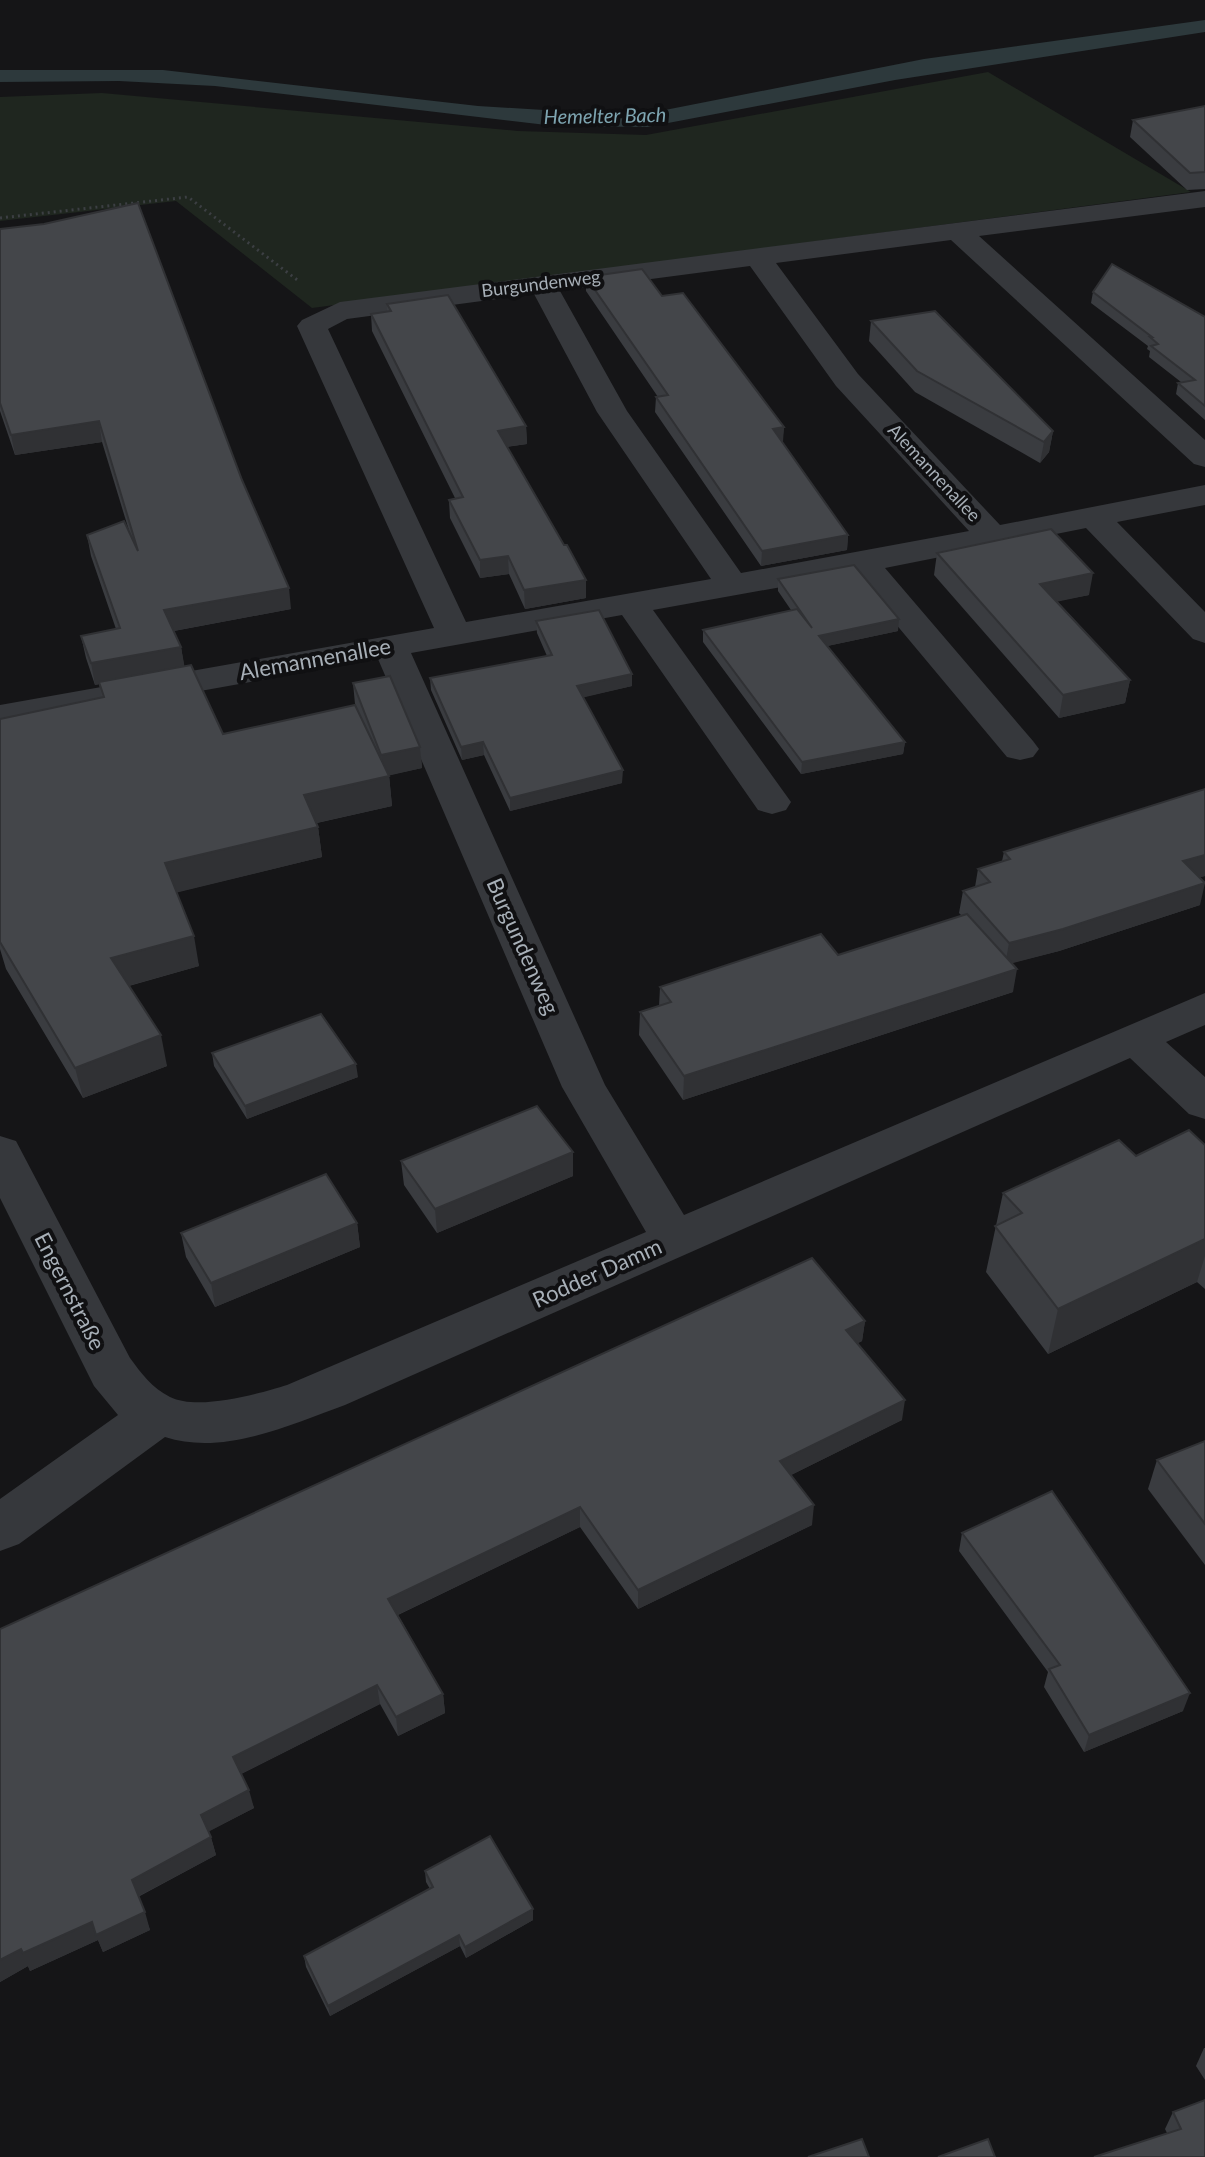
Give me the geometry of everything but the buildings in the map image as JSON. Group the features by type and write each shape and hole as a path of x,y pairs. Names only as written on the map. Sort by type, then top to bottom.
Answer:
{"street":[{"name":"Burgundenweg","path":"340,311 1205,199"},
{"path":"957,231 1205,457"},
{"name":"Alemannenallee","path":"757,256 847,380 994,538"},
{"path":"542,283 612,412 732,585"},
{"path":"340,311 312,326 454,634"},
{"name":"Alemannenallee","path":"0,716 994,538 1205,495"},
{"path":"1095,518 1205,632"},
{"path":"862,562 1020,749"},
{"path":"631,603 772,802"},
{"name":"Burgundenweg","path":"390,645 584,1087 674,1238"},
{"name":"Rodder Damm","path":"158,1414 207,1424 273,1411 327,1391 1205,1008"},
{"path":"1136,1039 1205,1103"},
{"name":"Engernstraße","path":"0,1153 112,1372 132,1398 158,1414"},
{"path":"0,1528 158,1414"}],"path":[{"path":"0,218 188,197 340,311"}],"shaded area":[{"path":"988,72 1191,192 312,308 176,201 0,221 0,97 102,93 518,131 646,135"}],"water":[{"name":"Hemelter Bach","path":"1205,20 1205,32 895,80 647,127 555,126 215,86 119,81 0,82 0,70 163,70 478,106 544,110 665,110 924,59"}]}
